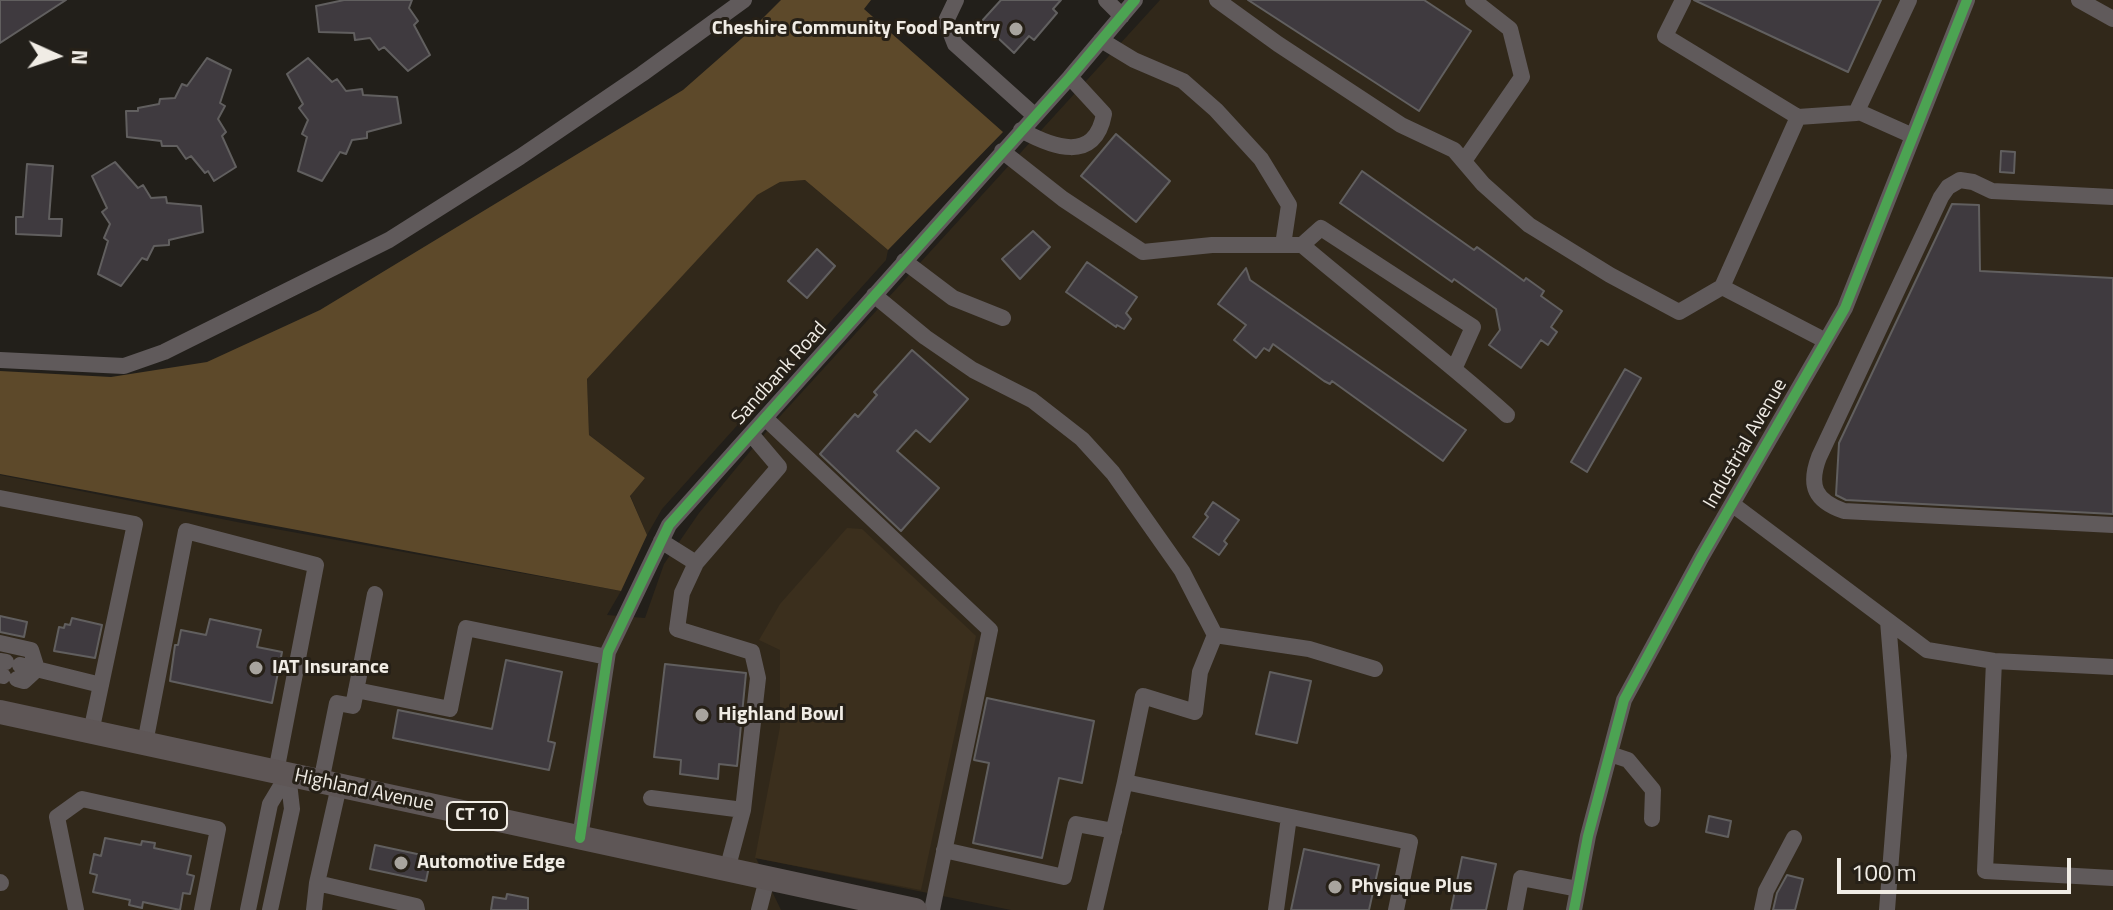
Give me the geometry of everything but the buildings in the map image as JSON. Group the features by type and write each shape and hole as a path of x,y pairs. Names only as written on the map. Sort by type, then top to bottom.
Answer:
{"highway":[{"name":"Highland Avenue","path":"0,712 915,910"}],"street":[{"path":"0,360 124,366 164,352 389,240 520,157 744,0"},
{"path":"956,0 946,21 955,44 1034,115"},
{"path":"1106,0 1122,16"},
{"name":"Sandbank Road","path":"580,838 607,657 669,525 1070,77 1135,0"},
{"path":"1217,0 1401,125 1454,150 1483,184 1529,225 1610,275 1679,312 1722,287 1798,117"},
{"path":"1464,161 1522,77 1510,29 1473,0"},
{"path":"1683,0 1665,36 1798,117 1857,111 1913,136"},
{"path":"1857,111 1909,0"},
{"path":"2079,0 2113,19"},
{"name":"Industrial Avenue","path":"1574,910 1588,836 1624,700 1845,308 1964,1"},
{"path":"1101,40 1134,60 1183,81 1216,110 1261,159 1289,205 1283,245"},
{"path":"1021,130 1048,145 1079,147 1092,141 1101,129 1104,114 1070,77"},
{"path":"1002,151 1063,199 1143,252 1212,245 1302,245 1353,289 1455,367 1507,415"},
{"path":"2113,197 1992,191 1960,180 1948,187 1819,457 1813,484 1822,501 1844,511 2113,525"},
{"path":"1302,245 1321,228 1473,327 1455,367"},
{"path":"904,261 953,298 1003,318"},
{"path":"1722,287 1826,341"},
{"path":"874,295 925,337 973,370 1032,400 1082,439 1113,473 1182,571 1215,635 1200,672 1195,712 1143,696 1095,910"},
{"path":"765,418 990,630 932,910"},
{"path":"727,870 743,810 758,678 752,652 677,629 682,593 696,563 779,467 751,434"},
{"path":"0,498 135,524 91,732"},
{"path":"1732,504 1927,650 1994,661 2113,667"},
{"path":"145,743 186,531 316,565 282,773 270,804 248,910"},
{"path":"661,541 696,563"},
{"path":"314,910 337,703 353,706 375,594"},
{"path":"1887,910 1899,756 1888,621"},
{"path":"356,690 450,709 466,628 607,657"},
{"path":"1215,635 1309,649 1375,669"},
{"path":"0,643 31,650 12,670"},
{"path":"1994,661 1985,871 2113,878"},
{"path":"12,670 101,685"},
{"path":"1610,754 1628,760 1653,790 1652,819"},
{"path":"270,910 292,809 282,773"},
{"path":"1125,782 1410,842 1396,910"},
{"path":"651,798 743,810"},
{"path":"76,910 57,817 82,799 218,829 202,910"},
{"path":"1276,910 1289,817"},
{"path":"944,850 1064,877 1076,824 1114,831"},
{"path":"1762,910 1766,891 1794,838"},
{"path":"1515,910 1521,878 1578,889"},
{"path":"759,910 767,879"},
{"path":"317,883 416,906 417,910"}],"shaded area":[{"path":"781,0 871,0 864,9 1003,132 888,250 805,180 780,182 757,195 587,379 589,435 645,478 630,496 647,535 621,591 0,474 0,371 111,377 207,362 320,310 683,90"},
{"path":"1160,0 2113,0 2113,910 1011,910 756,858 781,910 0,910 0,475 242,523 621,591 607,615 645,618 664,564 699,513 772,425"},
{"path":"805,180 888,250 886,260 662,509 647,535 630,495 645,478 589,435 587,379 756,195 780,182"},
{"path":"847,528 862,529 976,636 921,890 755,858 780,727 780,650 759,640 780,604"}],"cycle path":[{"path":"580,838 608,652 669,525 1070,77 1135,0"},
{"path":"1574,910 1588,836 1624,700 1702,556 1845,308 1967,0"}],"place":[{"name":"Cheshire Community Food Pantry","path":"1016,29"},
{"name":"IAT Insurance","path":"256,668"},
{"name":"Highland Bowl","path":"702,715"},
{"name":"Automotive Edge","path":"401,863"},
{"name":"Physique Plus","path":"1335,887"}]}
